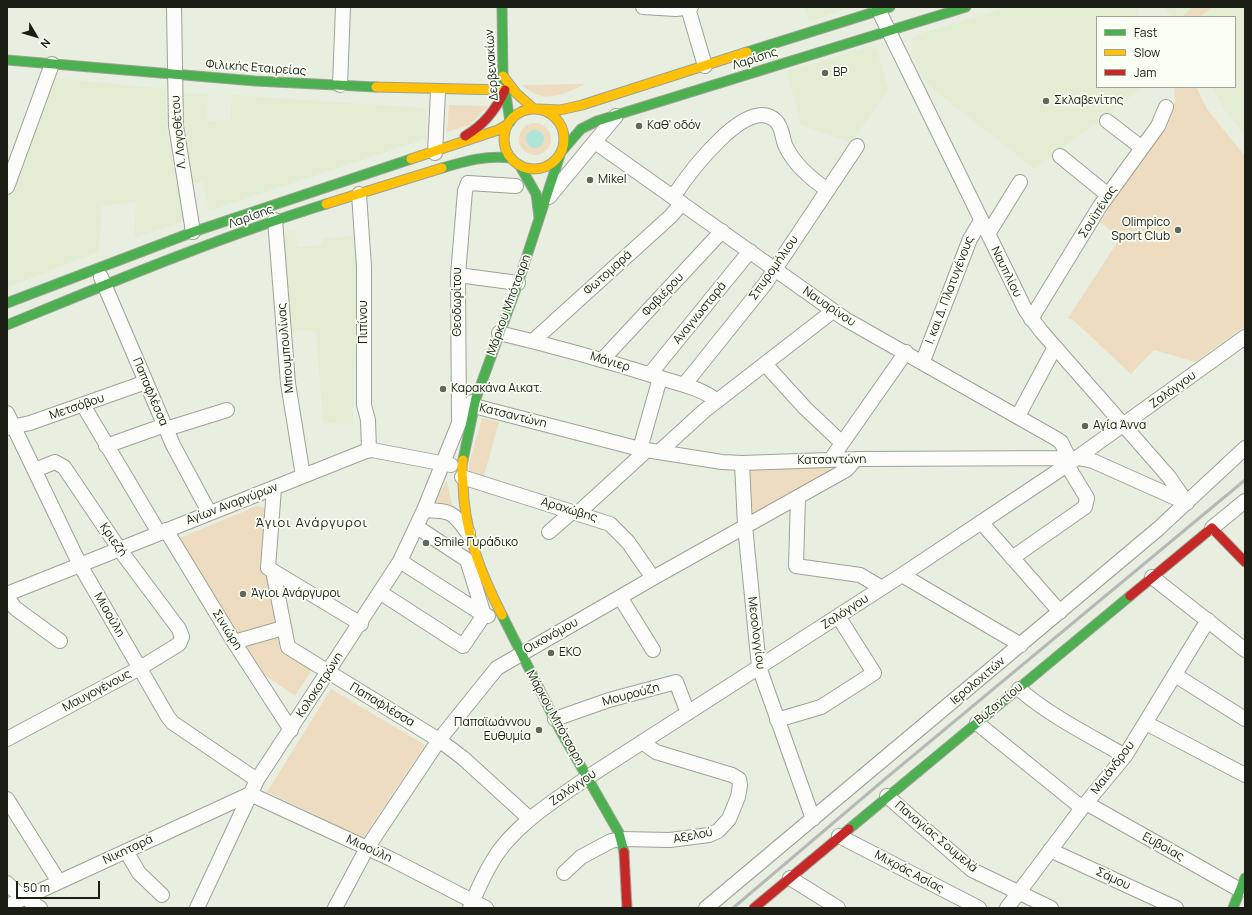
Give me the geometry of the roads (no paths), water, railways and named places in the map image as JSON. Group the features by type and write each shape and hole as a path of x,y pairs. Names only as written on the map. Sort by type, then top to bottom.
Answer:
{"main road":[{"name":"Δερβενακίων","path":"502,7 503,76 509,123"},
{"name":"Λαρίσης","path":"561,153 585,126 618,114 966,7"},
{"name":"Λαρίσης","path":"536,109 555,110 570,108 705,66 882,8"},
{"name":"Φιλικής Εταιρείας","path":"7,60 176,75 340,85 438,90 504,90"},
{"path":"503,76 514,90 536,109 550,113 560,122 565,138 561,153 555,162 544,168 531,169 520,166"},
{"path":"435,153 448,143 471,133 483,124 495,110 504,90"},
{"path":"536,109 522,112 509,123 505,132 504,142 511,158 520,166 536,194 539,220"},
{"name":"Λαρίσης","path":"7,304 193,232 435,153 493,132 509,123"},
{"name":"Μάρκου Μπότσαρη","path":"561,153 518,283 479,389 474,406 462,472 469,533 483,577 520,653 621,839 625,859 627,908"},
{"name":"Λαρίσης","path":"7,325 104,285 275,220 474,159 493,156 511,158"},
{"path":"1212,528 1245,562"},
{"name":"Βυζαντίου","path":"754,908 887,796 1212,528"},
{"path":"1233,908 1243,884"}],"street":[{"name":"Λ. Λογοθέτου","path":"174,7 176,126 193,232"},
{"path":"340,85 343,7"},
{"path":"642,7 690,8 705,66"},
{"name":"Ναυπλίου","path":"882,8 888,30 981,221 1031,319 1169,478 1187,503"},
{"path":"7,187 52,64"},
{"path":"435,153 438,90"},
{"name":"Σουϊπένας","path":"1031,319 1108,195 1160,122 1166,107"},
{"path":"546,200 618,114"},
{"name":"Φωτομαρά","path":"533,341 671,216 677,200 708,151 749,117 760,114 776,121 786,146 796,161 811,178 828,190"},
{"path":"1107,120 1142,148"},
{"name":"Ναυαρίνου","path":"595,142 833,311 923,361 1061,442 1071,460 1087,498 1085,507 1012,558"},
{"name":"Σπυρομήλιου","path":"684,385 743,312 775,269 857,146"},
{"path":"1060,156 1108,195"},
{"path":"988,234 1020,182"},
{"name":"Θεοδωρίτου","path":"459,423 458,276 465,191 468,183 516,186"},
{"name":"Πιπίνου","path":"359,194 364,267 364,405 368,420 369,450"},
{"name":"Μπουμπουλίνας","path":"275,220 288,383 304,476"},
{"name":"Ι. και Δ. Πλατυγένους","path":"923,361 970,239 981,221"},
{"name":"Φαβιέρου","path":"603,359 722,231"},
{"name":"Αναγνωσταρά","path":"649,450 655,376 750,251"},
{"name":"Παπαφλέσσα","path":"97,268 173,445 210,512"},
{"path":"458,276 518,283"},
{"path":"549,532 649,450 684,428 833,311"},
{"name":"Μάγιερ","path":"499,333 603,359 684,385 706,394 717,401"},
{"name":"Ζαλόγγου","path":"472,905 488,868 500,850 530,819 588,777 902,575 1071,460 1124,426 1245,337"},
{"path":"1018,416 1055,347"},
{"path":"831,459 906,352"},
{"path":"766,364 805,408 842,443"},
{"name":"Μετσόβου","path":"10,428 82,405 146,382"},
{"name":"Μάρκου Μπότσαρη","path":"443,464 459,423 479,389"},
{"name":"Σινιώρη","path":"82,405 106,446 291,730"},
{"name":"Κατσαντώνη","path":"474,406 649,450 716,461 742,463 831,459 1071,460 1098,464 1187,503"},
{"path":"106,446 165,427 227,410"},
{"name":"Μιαούλη","path":"7,413 10,428 35,470 80,565 165,714 173,723 258,780"},
{"name":"Ιερολοχιτών","path":"706,908 1060,612 1187,503 1245,448"},
{"path":"369,450 443,464 462,472"},
{"name":"Αγίων Αναργύρων","path":"7,594 369,450"},
{"name":"Οικονόμου","path":"335,908 367,848 439,740 492,673 503,663 846,470 856,459"},
{"name":"Κριεζή","path":"35,470 55,462 62,464 120,550 179,629 182,637"},
{"name":"Μεσολογγίου","path":"742,463 745,526 759,667 814,819"},
{"name":"Κολοκοτρώνη","path":"197,908 258,780 381,593 400,561 417,527 443,464"},
{"name":"Αραχώβης","path":"462,472 610,524 628,542 652,578"},
{"name":"Παπαφλέσσα","path":"274,488 270,570 288,647 327,673 439,740 463,758 530,819"},
{"path":"798,497 796,566 860,575 882,588"},
{"name":"Βυζαντίου","path":"1212,528 1245,500"},
{"path":"424,510 440,510 449,512 460,521 469,533"},
{"path":"981,522 1060,612"},
{"path":"417,527 467,560 484,615"},
{"path":"400,561 484,615 506,624"},
{"path":"270,570 360,624"},
{"path":"902,575 1021,645"},
{"path":"1152,577 1245,650"},
{"path":"381,593 463,646 484,615"},
{"path":"7,597 15,608 60,641"},
{"path":"620,597 653,650"},
{"path":"777,720 821,707 874,673 838,616"},
{"name":"Μαιάνδρου","path":"1007,908 1084,806 1125,756 1208,620"},
{"path":"234,642 283,628"},
{"name":"Μαυγογένους","path":"7,739 140,668 179,644 182,637"},
{"path":"1175,675 1245,719"},
{"name":"Μουρούζη","path":"555,719 609,700 676,682 688,713"},
{"path":"1018,689 1032,701 1059,718 1125,756"},
{"name":"Ευβοίας","path":"977,723 1084,806 1243,884"},
{"path":"1146,723 1245,776"},
{"name":"Αξελού","path":"564,873 594,849 611,841 621,839 670,840 715,833 729,819 740,793 740,783 735,776 656,752 642,742"},
{"name":"Μιαούλη","path":"250,794 367,848 472,905 486,908"},
{"name":"Νικηταρά","path":"7,906 250,794"},
{"name":"Παναγίας Σουμελά","path":"887,796 972,870 1051,908"},
{"path":"7,799 59,882"},
{"name":"Μικράς Ασίας","path":"839,836 979,908"},
{"name":"Σάμου","path":"1050,850 1176,908"},
{"path":"126,851 139,873 162,895"},
{"path":"790,878 838,908"},
{"path":"7,882 18,895 26,897 40,908"}],"water":[{"path":"535,130 541,133 544,139 541,145 535,148 529,145 526,139 529,133"}],"railway":[{"path":"733,908 885,779 1245,480"}],"place":[{"name":"BP","path":"825,73"},
{"name":"Σκλαβενίτης","path":"1046,101"},
{"name":"Καθ' οδόν","path":"639,126"},
{"name":"Mikel","path":"590,180"},
{"name":"Olimpico Sport Club","path":"1178,230"},
{"name":"Καρακάνα Αικατ.","path":"443,389"},
{"name":"Αγία Άννα","path":"1085,426"},
{"name":"Smile Γυράδικο","path":"426,543"},
{"name":"Άγιοι Ανάργυροι","path":"243,594"},
{"name":"EKO","path":"551,653"},
{"name":"Παπαϊωάννου Ευθυμία","path":"539,730"}],"district":[{"name":"Άγιοι Ανάργυροι","path":"312,523"}]}
